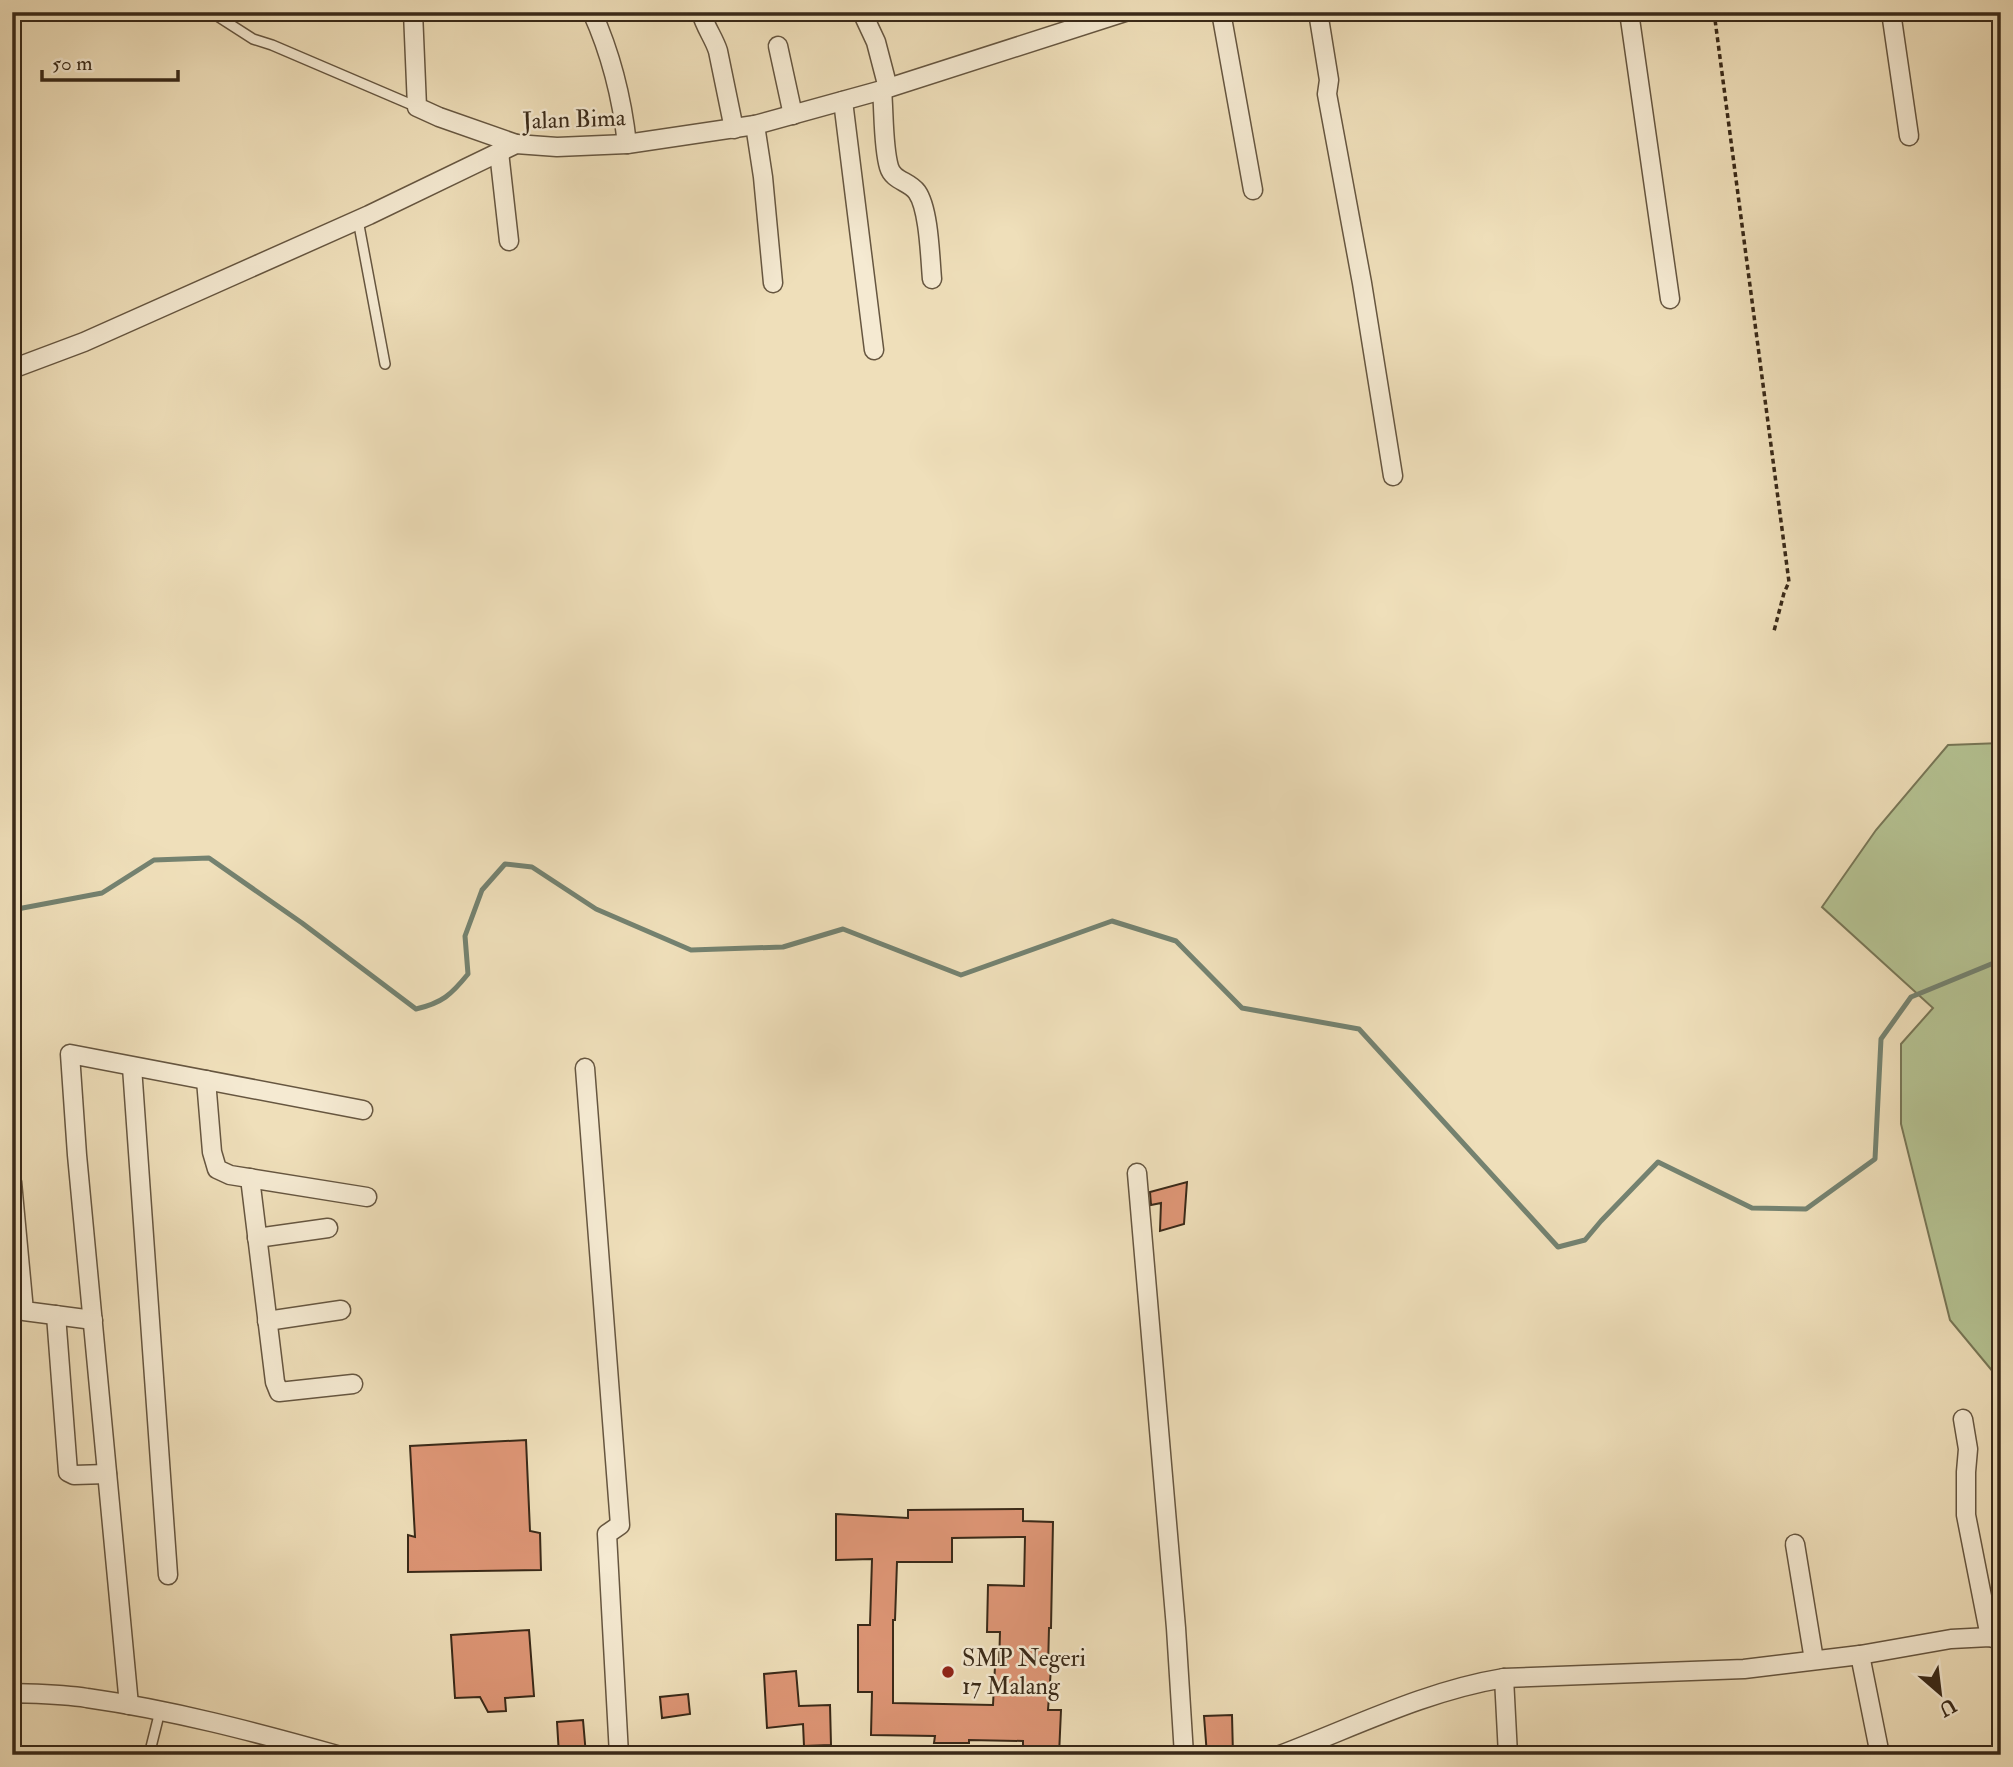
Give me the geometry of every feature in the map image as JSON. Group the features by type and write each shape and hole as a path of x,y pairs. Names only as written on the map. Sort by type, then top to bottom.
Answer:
{"street":[{"path":"413,12 417,107 516,144"},
{"path":"592,12 606,46 627,144"},
{"path":"701,12 705,27 716,43 734,128"},
{"path":"862,12 876,42 885,89 888,165 895,177 913,188 919,197 925,214 932,279"},
{"name":"Jalan Bima","path":"12,369 84,342 358,220 516,144 627,144 755,125 885,89 1125,12"},
{"path":"1221,12 1253,190"},
{"path":"1318,12 1329,80 1326,94 1362,283 1393,476"},
{"path":"1629,12 1670,299"},
{"path":"1891,12 1909,136"},
{"path":"778,46 793,115"},
{"path":"843,101 874,350"},
{"path":"755,125 773,283"},
{"path":"499,152 509,241"},
{"path":"129,1704 77,1155 70,1054 363,1110"},
{"path":"132,1067 168,1575"},
{"path":"585,1068 620,1525 607,1534 619,1755"},
{"path":"206,1080 212,1152 217,1168 230,1175 367,1197"},
{"path":"1137,1173 1174,1601 1184,1755"},
{"path":"250,1178 275,1382 279,1391 353,1384"},
{"path":"12,1182 24,1311 93,1320"},
{"path":"257,1238 328,1228"},
{"path":"267,1321 341,1310"},
{"path":"56,1315 68,1472 74,1475 107,1474"},
{"path":"1280,1755 1406,1703 1504,1678 1744,1669 1860,1655 1951,1639 1995,1639 1966,1515 1965,1472 1968,1449 1963,1419"},
{"path":"1795,1544 1814,1660"},
{"path":"1860,1655 1880,1755"},
{"path":"1504,1678 1508,1755"},
{"path":"12,1693 84,1697 129,1704 227,1724 337,1755"}],"lane":[{"path":"211,12 253,39 417,107"},
{"path":"358,220 385,364"},
{"path":"149,1755 160,1711"}],"path":[{"path":"1714,12 1789,582 1774,631"}],"green space":[{"path":"2001,743 2001,1374 1994,1373 1950,1320 1901,1124 1901,1044 1933,1008 1822,907 1876,830 1948,745"}],"building":[{"path":"1187,1182 1184,1224 1160,1231 1161,1203 1151,1205 1150,1192"},
{"path":"526,1440 530,1531 540,1533 541,1570 408,1572 408,1535 415,1537 410,1446"},
{"path":"1023,1509 1023,1521 1053,1522 1048,1710 1061,1710 1059,1755 1023,1755 1023,1741 969,1740 969,1743 934,1743 935,1736 871,1735 872,1692 858,1692 858,1625 870,1625 872,1559 836,1560 836,1514 908,1518 908,1510","holes":["1025,1537 1024,1586 988,1585 987,1632 1000,1632 999,1666 995,1666 993,1705 893,1703 893,1620 897,1562 952,1562 952,1538"]},
{"path":"529,1630 534,1696 505,1698 506,1711 488,1712 480,1697 455,1698 451,1635"},
{"path":"796,1671 799,1706 830,1705 831,1745 804,1746 803,1724 767,1728 764,1674"},
{"path":"688,1694 690,1714 662,1718 660,1697"},
{"path":"1232,1715 1233,1755 1207,1755 1204,1716"},
{"path":"583,1720 586,1755 559,1755 557,1722"}],"waterway":[{"path":"12,910 102,893 154,860 209,858 302,923 416,1009 445,997 468,974 465,936 482,890 505,864 532,867 596,909 691,950 783,947 843,929 961,975 1112,921 1176,941 1242,1008 1359,1029 1558,1247 1585,1240 1658,1162 1752,1208 1806,1209 1875,1159 1881,1039 1911,997 2001,960"}],"place":[{"name":"SMP Negeri 17 Malang","path":"948,1672"}]}
